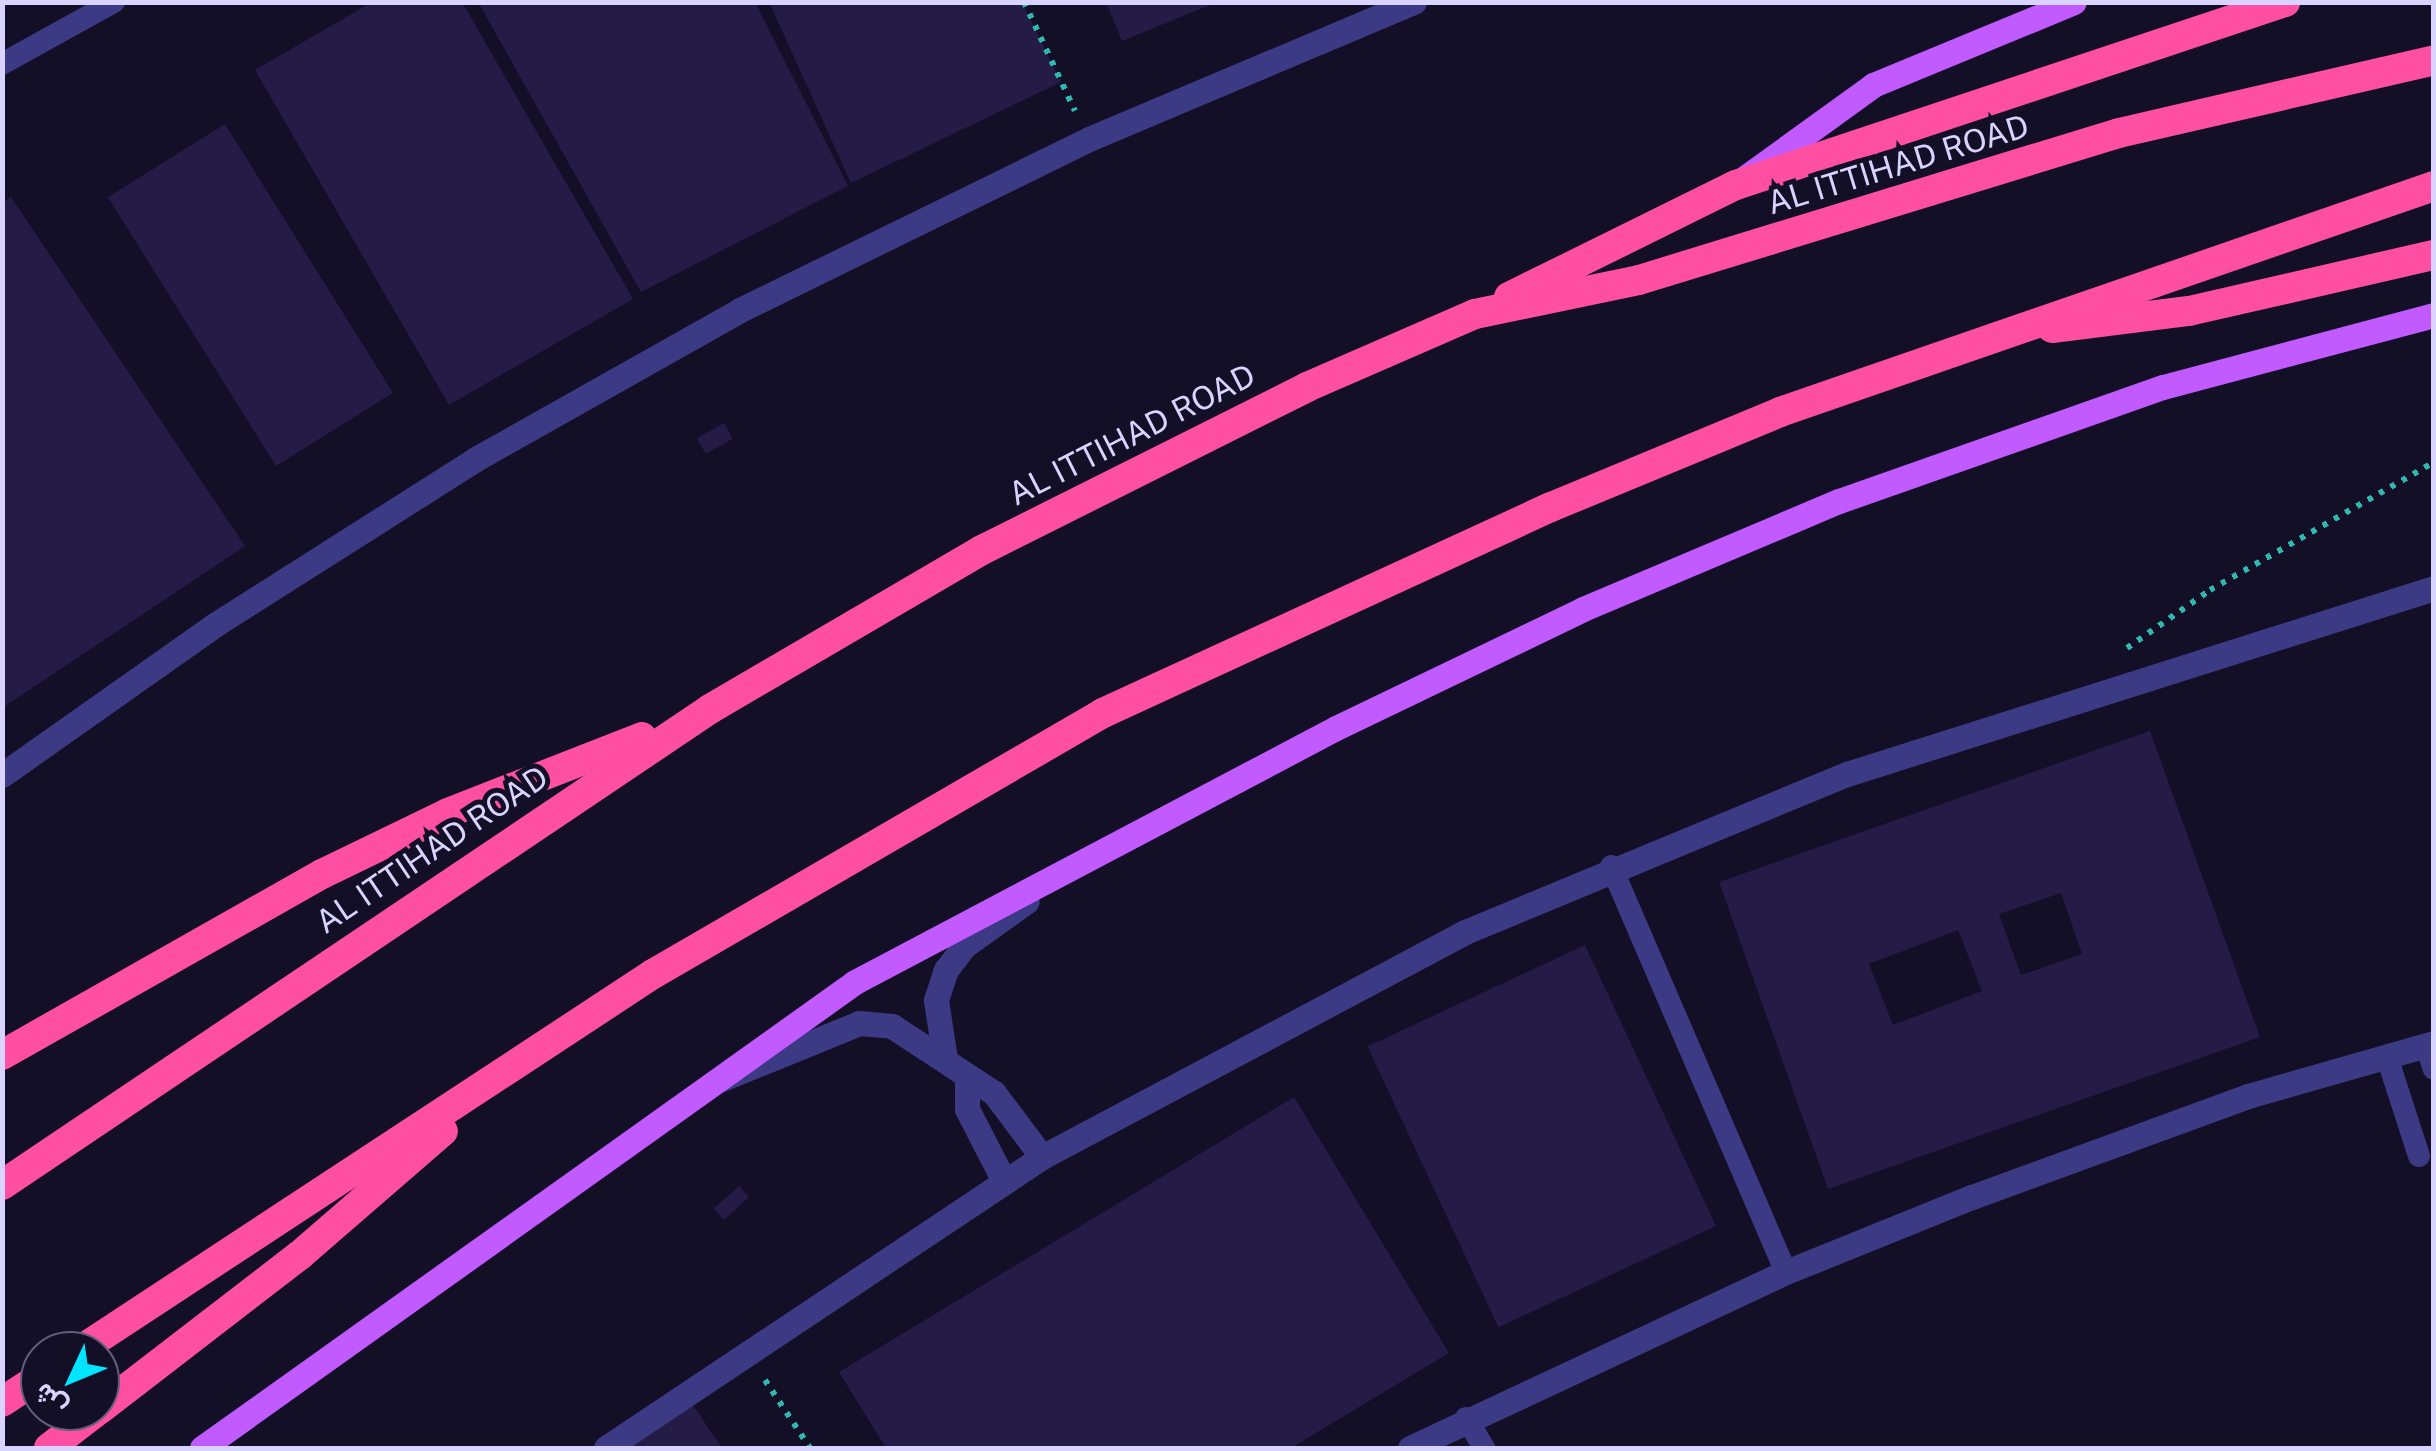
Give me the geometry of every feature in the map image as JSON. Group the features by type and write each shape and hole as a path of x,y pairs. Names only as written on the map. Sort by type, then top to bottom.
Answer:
{"highway":[{"path":"1475,314 1736,185 2285,2"},
{"name":"AL ITTIHAD ROAD","path":"2,1185 710,709 1142,464 1475,314 1640,280 2120,133 2434,60"},
{"path":"110,1331 826,868 1103,713 1551,507 1780,412 2434,186"},
{"path":"2004,332 2190,310 2434,255"},
{"path":"2,1054 354,859 710,709"},
{"path":"120,1393 401,1172 496,1079"},
{"path":"50,1448 72,1431"}],"main road":[{"path":"1736,185 1873,85 2074,2"},
{"path":"202,1448 707,1084 929,938 1084,862 1422,685 1710,553 2163,386 2434,315"}],"street":[{"path":"2,775 216,624 474,460 740,310 1089,139 1414,2"},
{"path":"606,1448 1042,1157 1322,1002 1611,866 1847,774 2434,588"},
{"path":"1004,1181 967,1109 957,1072 936,1030 946,970 964,946 1084,862"},
{"path":"707,1084 859,1023 922,1040 957,1072 1004,1104 1042,1157"},
{"path":"1422,1445 1466,1418 1786,1272 2248,1096 2387,1057 2431,1053"}],"lane":[{"path":"2,64 114,2"},
{"path":"1611,866 1786,1272"},
{"path":"2387,1057 2419,1156"},
{"path":"1466,1418 1484,1448"}],"path":[{"path":"1024,2 1089,139"},
{"path":"2076,699 2166,618 2434,462"},
{"path":"748,1354 810,1448"}],"building":[{"path":"372,2 462,2 633,299 449,405 255,70"},
{"path":"478,2 755,2 848,186 641,292"},
{"path":"769,2 1022,2 1061,82 851,183"},
{"path":"1106,2 1215,2 1215,3 1122,41"},
{"path":"225,124 393,393 276,466 108,197"},
{"path":"11,197 245,546 2,708 2,203"},
{"path":"724,423 733,439 706,454 697,438"},
{"path":"2150,731 2260,1037 1828,1189 1719,882","holes":["2061,893 2082,954 2021,975 1999,914","1958,930 1982,991 1893,1025 1869,964"]},
{"path":"1585,945 1716,1226 1498,1327 1367,1046"},
{"path":"1294,1097 1449,1353 1291,1448 886,1448 839,1372"},
{"path":"739,1186 749,1197 724,1220 714,1209"},
{"path":"688,1398 722,1448 613,1448"}]}
